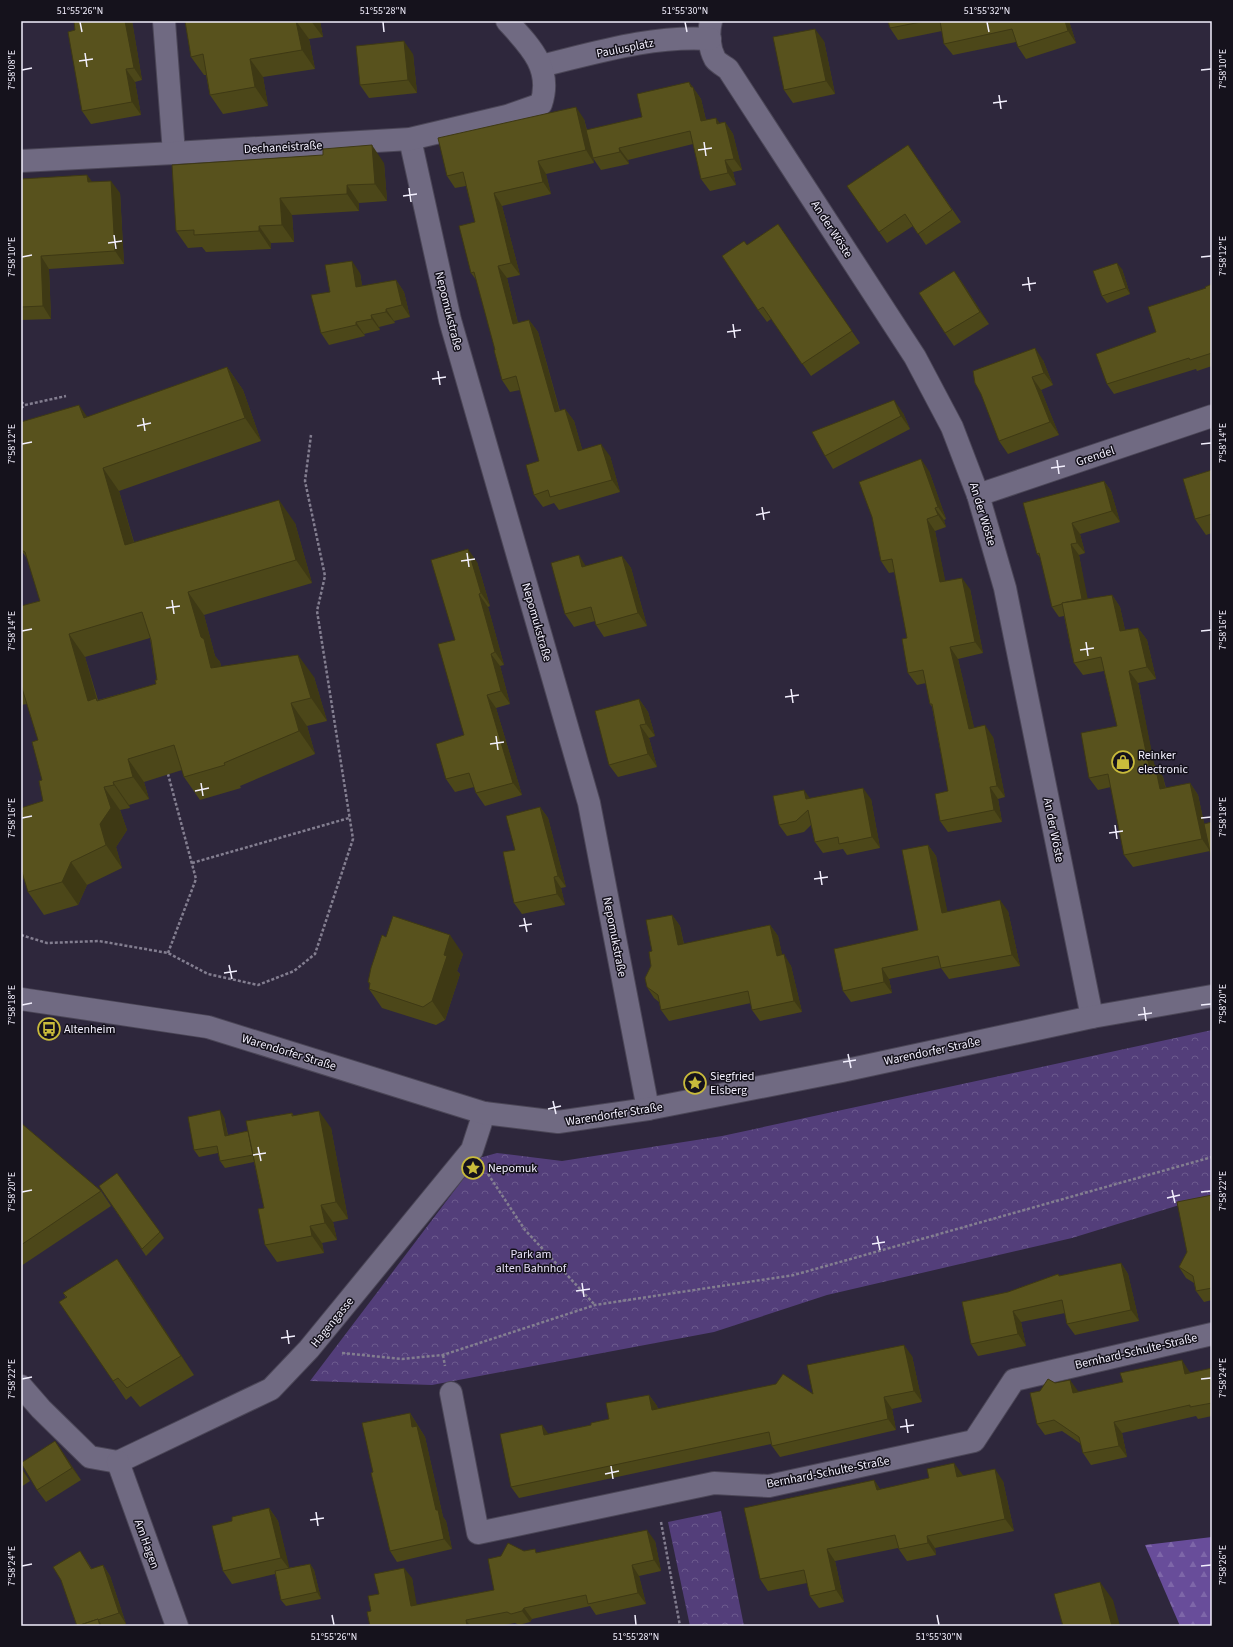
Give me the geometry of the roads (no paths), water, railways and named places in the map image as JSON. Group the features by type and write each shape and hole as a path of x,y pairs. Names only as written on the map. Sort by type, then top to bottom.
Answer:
{"street":[{"path":"164,21 174,153"},
{"path":"507,21 537,55 541,66"},
{"name":"Paulusplatz","path":"541,66 630,46 690,38 711,30"},
{"name":"An der Wöste","path":"711,30 711,49 716,60 728,69 915,357 952,427 978,495 1005,588 1092,1017"},
{"name":"Dechaneistraße","path":"21,161 410,139 507,116 541,104 544,86 541,66"},
{"name":"Nepomukstraße","path":"410,139 450,320 589,803 648,1110"},
{"name":"Grendel","path":"978,495 1212,416"},
{"name":"Warendorfer Straße","path":"21,999 208,1027 484,1113 558,1122 648,1110 842,1071 1092,1017 1212,996"},
{"name":"Hagengasse","path":"118,1462 271,1389 309,1349 472,1150 484,1113"},
{"name":"Bernhard-Schulte-Straße","path":"451,1393 478,1533 714,1483 769,1486 974,1441 1014,1380 1212,1334"},
{"path":"21,1386 41,1409 90,1457 118,1462"},
{"name":"Am Hagen","path":"118,1462 177,1626"}],"place":[{"name":"Reinker electronic","path":"1123,762"},
{"name":"Altenheim","path":"49,1029"},
{"name":"Siegfried Elsberg","path":"695,1083"},
{"name":"Nepomuk","path":"473,1168"}],"park label":[{"name":"Park am alten Bahnhof","path":"531,1261"}]}
